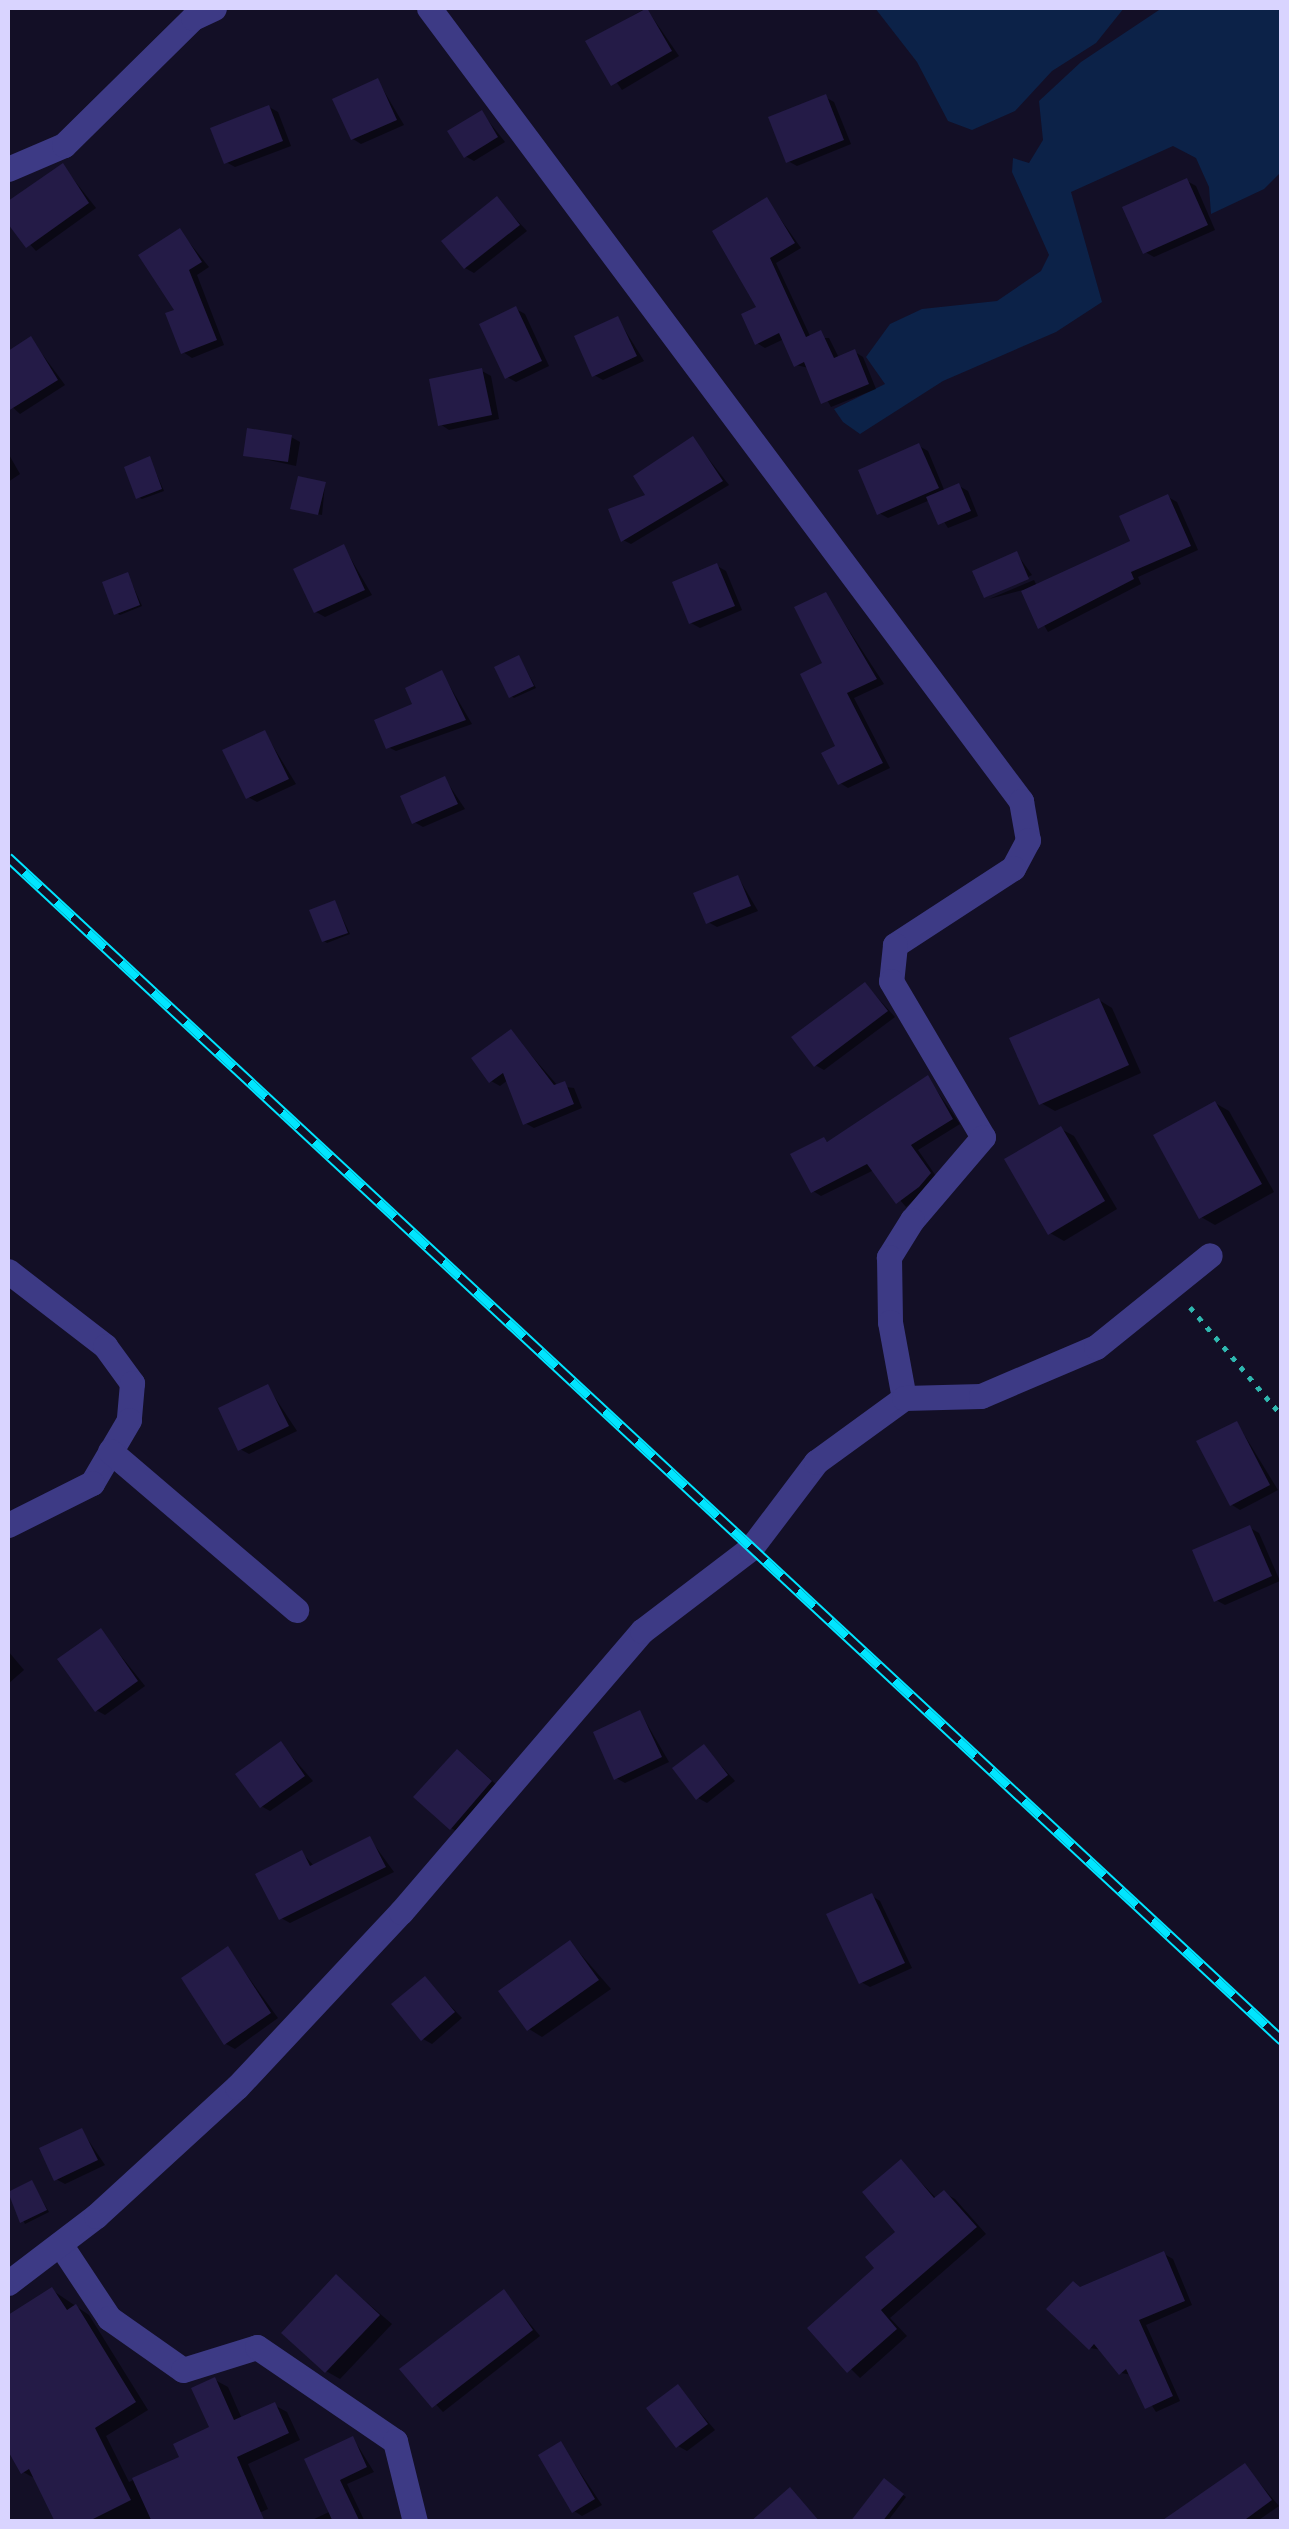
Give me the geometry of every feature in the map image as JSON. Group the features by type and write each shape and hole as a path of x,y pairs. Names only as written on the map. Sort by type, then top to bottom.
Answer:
{"street":[{"path":"8,169 64,145 193,18 214,8"},
{"path":"429,8 1020,801 1028,840 1014,868 895,946 891,981 983,1137 912,1220 889,1258 890,1322 904,1398"},
{"path":"8,2283 60,2244 237,2088 401,1912 642,1631 751,1548 816,1462 904,1398 981,1396 1096,1347 1210,1255"},
{"path":"8,1271 105,1346 132,1383 128,1420 92,1483 8,1525"},
{"path":"110,1452 296,1610"},
{"path":"60,2244 109,2318 184,2370 256,2347 395,2441 415,2522"}],"path":[{"path":"1172,1285 1282,1416"}],"water":[{"path":"875,8 1124,8 1096,43 1052,71 1015,111 972,130 948,121 917,62"},
{"path":"1162,8 1281,8 1281,172 1264,189 1211,214 1209,187 1196,158 1173,146 1071,192 1102,302 1056,332 943,381 860,434 843,422 834,409 885,384 866,357 890,324 922,309 997,301 1041,271 1049,255 1012,172 1013,158 1029,163 1043,140 1039,101 1081,62"}],"building":[{"path":"647,8 672,51 611,86 585,41"},
{"path":"378,78 397,120 351,140 332,99"},
{"path":"826,94 844,140 786,163 768,117"},
{"path":"269,105 283,141 224,164 210,128"},
{"path":"482,110 498,137 464,158 447,131"},
{"path":"63,163 89,203 26,248 8,224 8,201"},
{"path":"1187,178 1208,225 1143,254 1122,207"},
{"path":"497,196 520,225 464,269 441,241"},
{"path":"767,197 795,243 770,258 806,337 821,330 834,358 855,349 869,384 821,404 804,362 794,367 779,333 755,345 741,314 756,307 712,231"},
{"path":"180,228 202,262 189,270 217,340 181,354 165,313 174,310 138,255"},
{"path":"516,306 542,361 505,379 479,324"},
{"path":"618,316 637,356 592,377 574,336"},
{"path":"31,336 58,380 8,411 8,351"},
{"path":"482,368 492,415 438,426 429,379"},
{"path":"247,428 292,435 288,462 243,456"},
{"path":"693,436 723,481 621,542 608,509 645,495 633,476"},
{"path":"919,443 939,488 877,515 858,470"},
{"path":"150,456 162,489 136,499 124,467"},
{"path":"298,476 326,482 318,515 290,509"},
{"path":"959,483 971,511 938,525 926,497"},
{"path":"1168,494 1191,546 1131,572 1134,579 1038,629 1021,591 1130,541 1119,516"},
{"path":"344,544 365,590 314,613 293,569"},
{"path":"1017,551 1029,579 984,598 972,571"},
{"path":"717,563 735,606 689,624 672,582"},
{"path":"128,572 140,605 114,615 102,582"},
{"path":"826,592 877,679 847,693 883,763 838,785 821,753 835,746 800,674 822,663 794,607"},
{"path":"519,655 534,686 509,698 494,667"},
{"path":"442,670 466,720 386,749 374,720 412,704 405,688"},
{"path":"265,730 289,779 246,799 222,750"},
{"path":"445,776 458,804 412,824 400,796"},
{"path":"738,875 751,906 706,924 693,893"},
{"path":"335,900 348,933 322,942 309,910"},
{"path":"865,982 888,1011 814,1067 791,1037"},
{"path":"1099,998 1129,1065 1039,1105 1009,1038"},
{"path":"511,1029 554,1085 565,1081 574,1104 523,1125 503,1073 489,1083 471,1058"},
{"path":"928,1075 953,1119 911,1145 931,1173 919,1187 896,1204 867,1164 811,1193 790,1154 824,1137 827,1142"},
{"path":"1215,1101 1262,1184 1199,1219 1153,1135"},
{"path":"1061,1126 1105,1201 1048,1235 1004,1159"},
{"path":"268,1384 289,1426 238,1451 218,1408"},
{"path":"1237,1421 1270,1485 1230,1506 1196,1441"},
{"path":"1250,1525 1272,1576 1214,1602 1192,1550"},
{"path":"101,1628 138,1681 95,1712 57,1659"},
{"path":"640,1710 662,1757 614,1780 593,1732"},
{"path":"281,1741 305,1776 260,1808 235,1774"},
{"path":"704,1744 728,1775 696,1800 672,1768"},
{"path":"457,1749 492,1781 450,1830 413,1797"},
{"path":"370,1836 386,1867 279,1920 255,1874 302,1850 310,1866"},
{"path":"872,1893 905,1963 859,1984 826,1914"},
{"path":"570,1940 599,1980 527,2031 498,1991"},
{"path":"228,1946 271,2013 224,2045 181,1978"},
{"path":"425,1976 455,2012 421,2041 391,2004"},
{"path":"82,2128 98,2160 54,2181 39,2148"},
{"path":"901,2159 934,2198 944,2190 977,2227 881,2310 897,2329 847,2373 807,2328 874,2268 865,2257 895,2232 862,2192"},
{"path":"32,2180 47,2210 20,2223 8,2192"},
{"path":"1164,2251 1185,2301 1139,2320 1173,2396 1145,2409 1126,2369 1119,2375 1094,2344 1089,2350 1046,2309 1073,2281 1080,2287"},
{"path":"336,2274 380,2315 325,2373 281,2333"},
{"path":"52,2287 67,2310 76,2304 136,2402 95,2428 131,2500 87,2522 55,2522 29,2469 21,2474 8,2451 8,2315"},
{"path":"504,2289 533,2330 432,2408 399,2369"},
{"path":"215,2377 234,2420 275,2402 289,2433 237,2457 265,2522 152,2522 132,2478 179,2457 173,2444 209,2427 191,2388"},
{"path":"678,2384 708,2424 676,2448 646,2408"},
{"path":"353,2436 367,2467 340,2480 360,2522 333,2522 304,2459"},
{"path":"561,2441 595,2499 572,2513 538,2455"},
{"path":"1245,2463 1272,2500 1242,2522 1160,2522"},
{"path":"884,2478 904,2494 882,2522 850,2522"},
{"path":"790,2487 820,2522 750,2522"}],"railway":[{"path":"8,857 1282,2040"}]}
